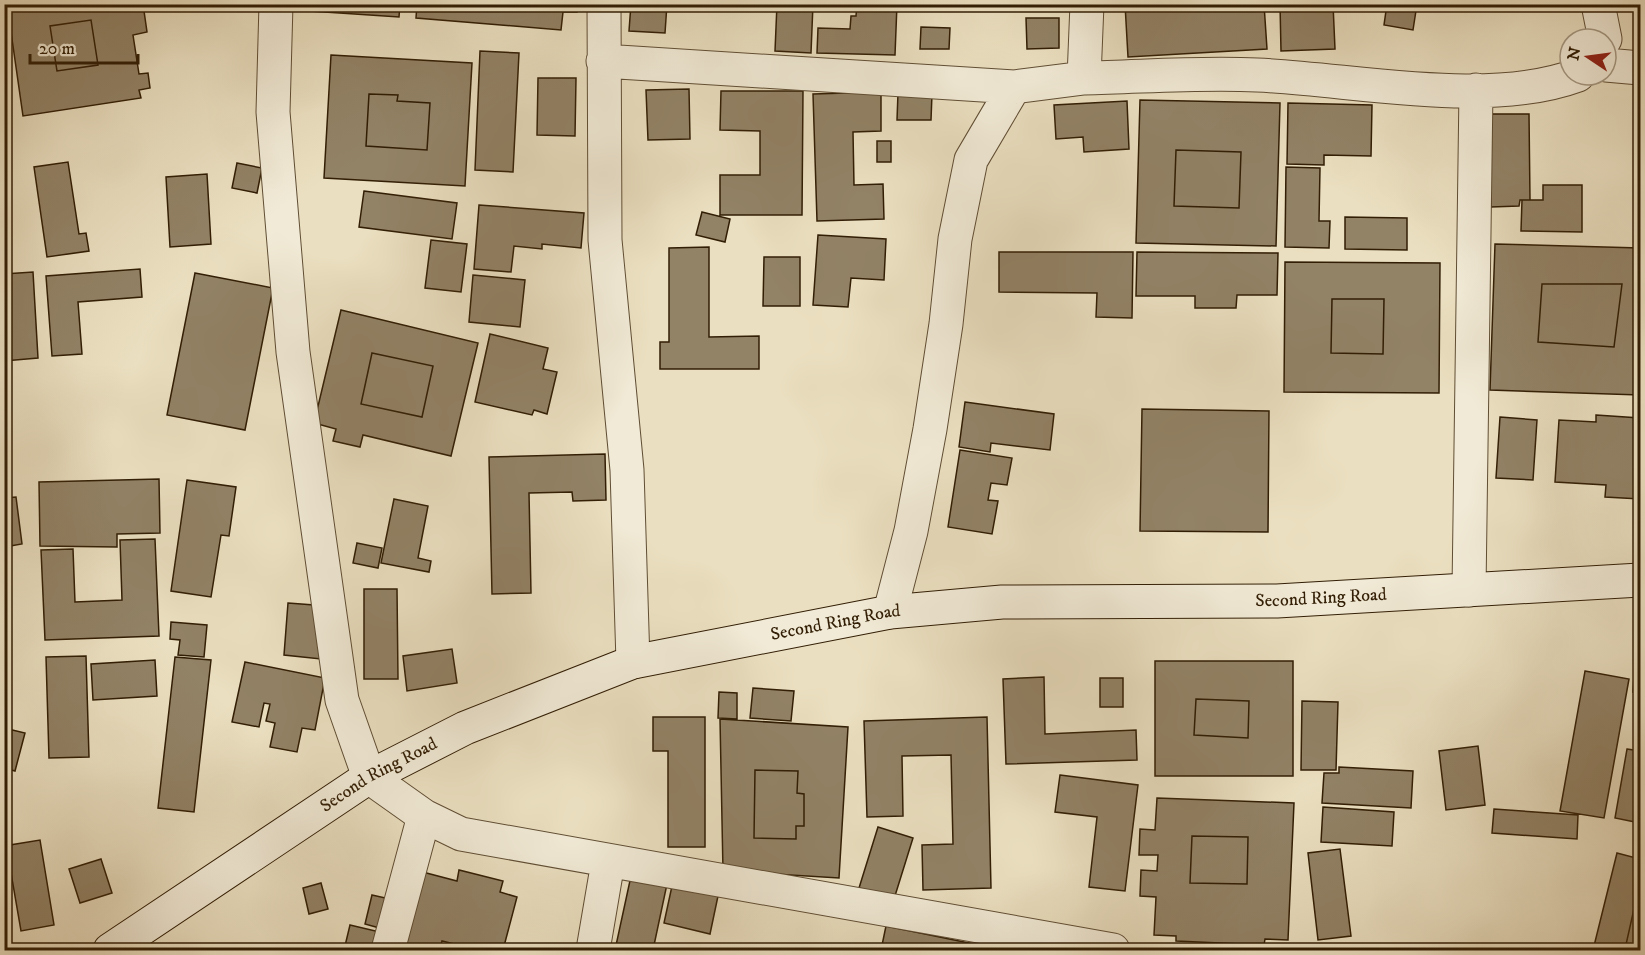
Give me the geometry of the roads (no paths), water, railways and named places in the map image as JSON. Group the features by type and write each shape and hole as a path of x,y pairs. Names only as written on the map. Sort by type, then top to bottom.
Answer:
{"street":[{"path":"276,4 273,112 292,352 342,700 369,777 424,816 461,834 1113,951"},
{"path":"604,4 605,240 627,470 633,662"},
{"path":"1084,78 1087,4"},
{"path":"1598,4 1605,27"},
{"path":"603,62 1014,87 1084,78 1255,75 1476,90 1558,82"},
{"path":"890,612 911,531 930,429 946,324 955,238 971,160 1014,87"},
{"path":"1469,590 1476,90"},
{"name":"Second Ring Road","path":"110,951 369,777 465,728 633,662 890,612 1002,602 1277,601 1641,580"},
{"path":"388,951 424,816"},
{"path":"593,951 608,862"}]}
